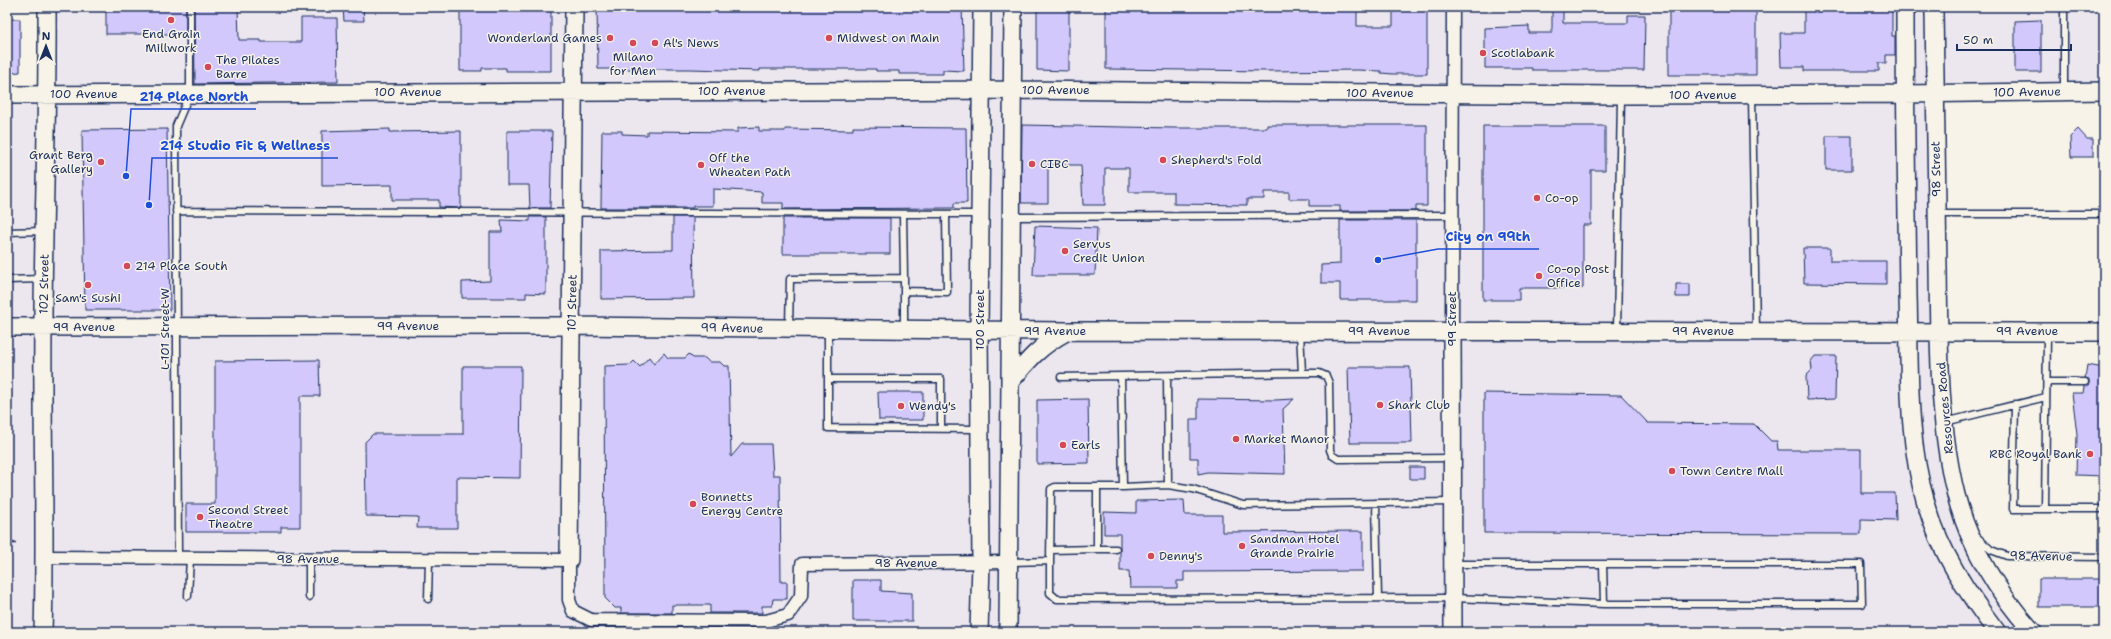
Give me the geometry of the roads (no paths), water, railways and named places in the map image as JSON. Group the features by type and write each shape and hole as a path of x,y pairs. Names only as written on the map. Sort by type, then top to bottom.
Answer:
{"main road":[{"name":"102 Street","path":"43,632 46,557 43,328 48,94 47,7"},
{"name":"101 Street","path":"569,560 574,7"},
{"name":"100 Street","path":"979,632 981,563 979,330 983,90 982,7"},
{"path":"1008,632 1010,562 1010,382 1012,330 1013,7"},
{"path":"1908,7 1905,12 1905,94 1909,331 1912,425 1918,470 1926,503 1936,531 1959,580 1997,632"},
{"name":"98 Street","path":"1932,7 1934,12 1939,331"},
{"name":"100 Avenue","path":"7,95 983,90 1752,95 2104,91"},
{"name":"99 Avenue","path":"7,327 572,326 1068,331 2104,332"},
{"path":"1010,382 1030,358 1046,343 1068,331"},
{"name":"99 Street","path":"1452,331 1453,632"},
{"name":"Resources Road","path":"1939,331 1946,439 1956,496 1966,526 1979,555 2001,594 2033,632"}],"street":[{"name":"99 Street","path":"1452,331 1453,7"},
{"name":"98 Avenue","path":"46,557 569,560"},
{"name":"101 Street","path":"569,560 569,600 573,611 591,620 766,621 788,615 801,596 802,564"},
{"name":"98 Avenue","path":"802,564 1010,562"}],"lane":[{"name":"L-101 Street-W","path":"188,596 184,558 176,326 176,126 190,93 190,7"},
{"path":"2064,7 2064,91"},
{"path":"1618,331 1621,95"},
{"path":"1752,95 1756,331"},
{"path":"176,211 981,214"},
{"path":"903,214 904,330"},
{"path":"904,291 947,292 946,214"},
{"path":"1937,214 2104,214"},
{"path":"1012,217 1452,215"},
{"path":"7,232 45,231"},
{"path":"789,329 790,279 904,278"},
{"path":"7,280 44,279"},
{"path":"828,329 828,428 980,429"},
{"path":"1300,331 1302,374"},
{"path":"2045,509 2047,332"},
{"path":"1061,377 1319,373 1326,376 1329,383 1330,450 1332,455 1338,459 1452,458"},
{"path":"1121,376 1124,487"},
{"path":"1166,376 1168,485"},
{"path":"828,379 942,379 941,428"},
{"path":"2047,382 2085,382"},
{"path":"1945,422 2046,397"},
{"path":"2015,404 2013,509 2104,509"},
{"path":"1452,502 1243,505 1194,489 1168,485 1124,487 1055,487 1051,489 1050,593 1057,599 1453,598 1604,604 1862,604 1861,564 1452,564"},
{"path":"1097,487 1097,549"},
{"path":"1376,503 1378,598"},
{"name":"98 Avenue","path":"1966,526 1990,550 2006,556 2104,557"},
{"path":"1050,550 1116,549"},
{"path":"309,559 309,597"},
{"path":"428,599 429,560"},
{"path":"1010,562 1050,561"},
{"path":"1603,564 1604,604"}],"place":[{"name":"End Grain Millwork","path":"171,20"},
{"name":"Wonderland Games","path":"610,38"},
{"name":"Midwest on Main","path":"829,38"},
{"name":"Milano for Men","path":"633,43"},
{"name":"Al's News","path":"655,43"},
{"name":"Scotiabank","path":"1483,53"},
{"name":"The Pilates Barre","path":"208,67"},
{"name":"Shepherd's Fold","path":"1163,160"},
{"name":"Grant Berg Gallery","path":"101,162"},
{"name":"CIBC","path":"1032,164"},
{"name":"Off the Wheaten Path","path":"701,165"},
{"name":"214 Place North","path":"126,176"},
{"name":"Co-op","path":"1537,198"},
{"name":"214 Studio Fit & Wellness","path":"149,205"},
{"name":"Servus Credit Union","path":"1065,251"},
{"name":"City on 99th","path":"1378,260"},
{"name":"214 Place South","path":"127,266"},
{"name":"Co-op Post Office","path":"1539,276"},
{"name":"Sam's Sushi","path":"88,285"},
{"name":"Shark Club","path":"1380,405"},
{"name":"Wendy's","path":"901,406"},
{"name":"Market Manor","path":"1236,439"},
{"name":"Earls","path":"1063,445"},
{"name":"RBC Royal Bank","path":"2090,454"},
{"name":"Town Centre Mall","path":"1672,471"},
{"name":"Bonnetts Energy Centre","path":"693,504"},
{"name":"Second Street Theatre","path":"200,517"},
{"name":"Sandman Hotel Grande Prairie","path":"1242,546"},
{"name":"Denny's","path":"1151,556"}]}
